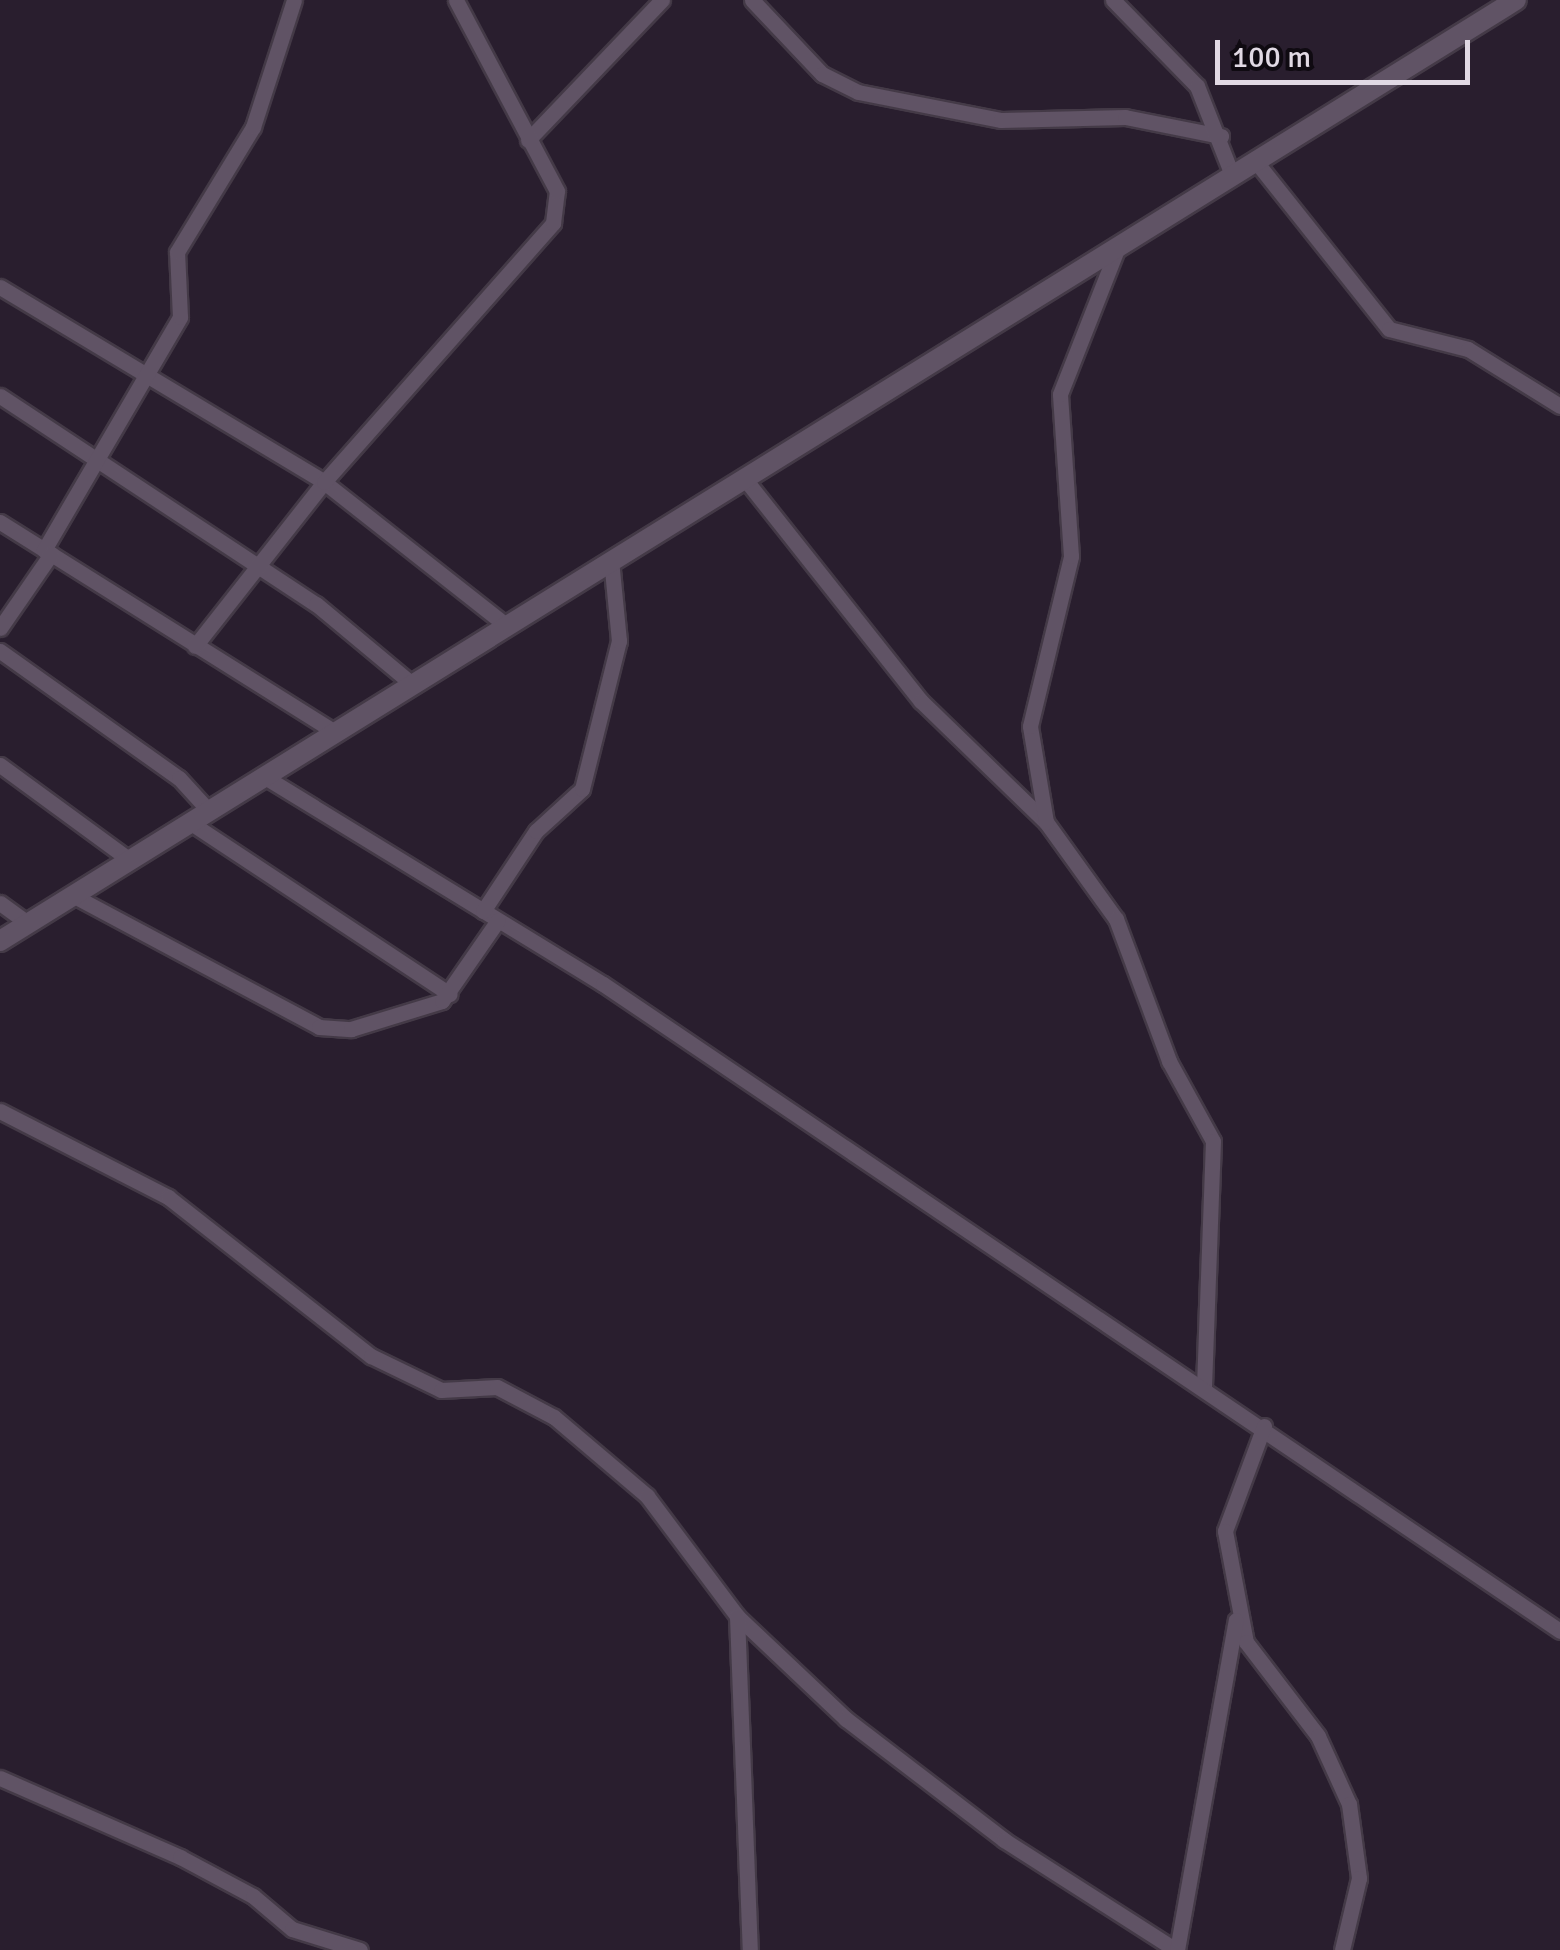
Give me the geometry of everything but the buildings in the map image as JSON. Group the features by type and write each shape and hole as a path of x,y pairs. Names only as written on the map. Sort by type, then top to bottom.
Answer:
{"street":[{"path":"0,628 151,375 180,318 178,252 253,127 294,0"},
{"path":"195,646 262,567 324,482 553,223 556,191 456,0"},
{"path":"528,140 662,0"},
{"path":"752,0 822,74 858,92 1001,120 1126,117 1220,136"},
{"path":"1112,0 1198,86 1232,176"},
{"path":"0,941 612,559 748,482 1119,244 1257,163 1516,0"},
{"path":"1257,163 1388,329 1468,349 1560,406"},
{"path":"1046,822 1030,726 1071,556 1060,394 1119,244"},
{"path":"0,287 324,482 506,625"},
{"path":"0,396 262,567 412,684"},
{"path":"748,482 921,701 1046,822 1116,919 1168,1062 1212,1142 1204,1387"},
{"path":"0,522 336,732"},
{"path":"483,910 536,831 582,790 617,656 612,559"},
{"path":"0,652 179,778 200,817 449,994"},
{"path":"0,765 130,860"},
{"path":"265,777 483,910 1264,1426 1560,1631"},
{"path":"74,896 319,1027 350,1029 449,994 498,920"},
{"path":"0,903 28,923"},
{"path":"0,1111 168,1197 370,1356 441,1390 497,1387 554,1417 647,1496 737,1616 846,1719 1004,1840 1177,1950 1238,1612"},
{"path":"1264,1426 1226,1517 1238,1612 1246,1642 1318,1736 1349,1804 1359,1878 1342,1950"},
{"path":"737,1616 750,1950"},
{"path":"0,1778 180,1858 253,1896 292,1929 360,1950"}]}
